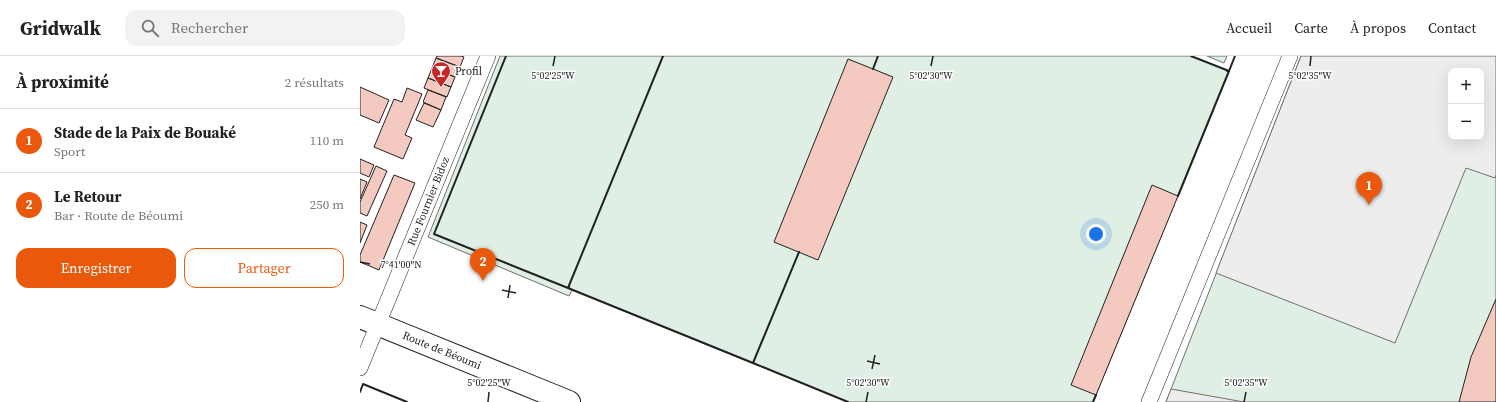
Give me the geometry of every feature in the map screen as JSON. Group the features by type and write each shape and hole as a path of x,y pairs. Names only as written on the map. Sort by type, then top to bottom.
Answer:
{"main road":[{"name":"Route de Béoumi","path":"369,320 569,402"}],"street":[{"name":"Rue Fournier Bidoz","path":"360,368 369,320 488,56"},
{"path":"1149,402 1290,56"}],"green space":[{"path":"500,56 1191,56 1229,71 1093,402 848,402 572,290 569,296 428,237"},
{"path":"1207,56 1227,56 1224,63"},
{"path":"1301,56 1496,56 1496,402 1166,402"}],"shaded area":[{"path":"1301,56 1496,56 1495,178 1466,168 1395,343 1216,273"},
{"path":"1171,389 1244,402 1166,402"}],"building":[{"path":"437,56 464,57 460,67 436,58"},
{"path":"436,58 460,67 455,77 432,68"},
{"path":"848,59 893,77 818,260 774,242"},
{"path":"432,68 455,77 451,87 428,78"},
{"path":"428,78 451,87 447,97 424,88"},
{"path":"360,87 389,100 379,123 360,115"},
{"path":"407,88 422,94 405,135 412,138 403,159 374,147 394,99 402,102"},
{"path":"428,90 446,97 441,110 423,102"},
{"path":"424,103 441,110 433,127 416,120"},
{"path":"360,159 374,165 369,177 360,173"},
{"path":"376,166 387,171 367,216 360,213 360,202"},
{"path":"394,175 415,183 379,270 360,262 360,255"},
{"path":"360,179 367,182 360,199"},
{"path":"1152,185 1178,196 1096,395 1071,385"},
{"path":"360,222 367,225 360,243"},
{"path":"1496,299 1496,402 1459,402 1471,357"}],"wall":[{"path":"506,56 434,234 568,288 663,56"},
{"path":"873,69 878,56"},
{"path":"1178,196 1229,71 1191,56"},
{"path":"1227,71 1229,71 1235,56"},
{"path":"569,287 568,288 753,363 799,252"},
{"path":"753,363 848,402"},
{"path":"360,392 363,384 407,402"},
{"path":"1093,402 1096,395"}],"place":[{"name":"Profil","path":"441,88"},
{"name":"Stade de la Paix de Bouaké","path":"1369,205"},
{"name":"Le Retour","path":"483,281"}]}
